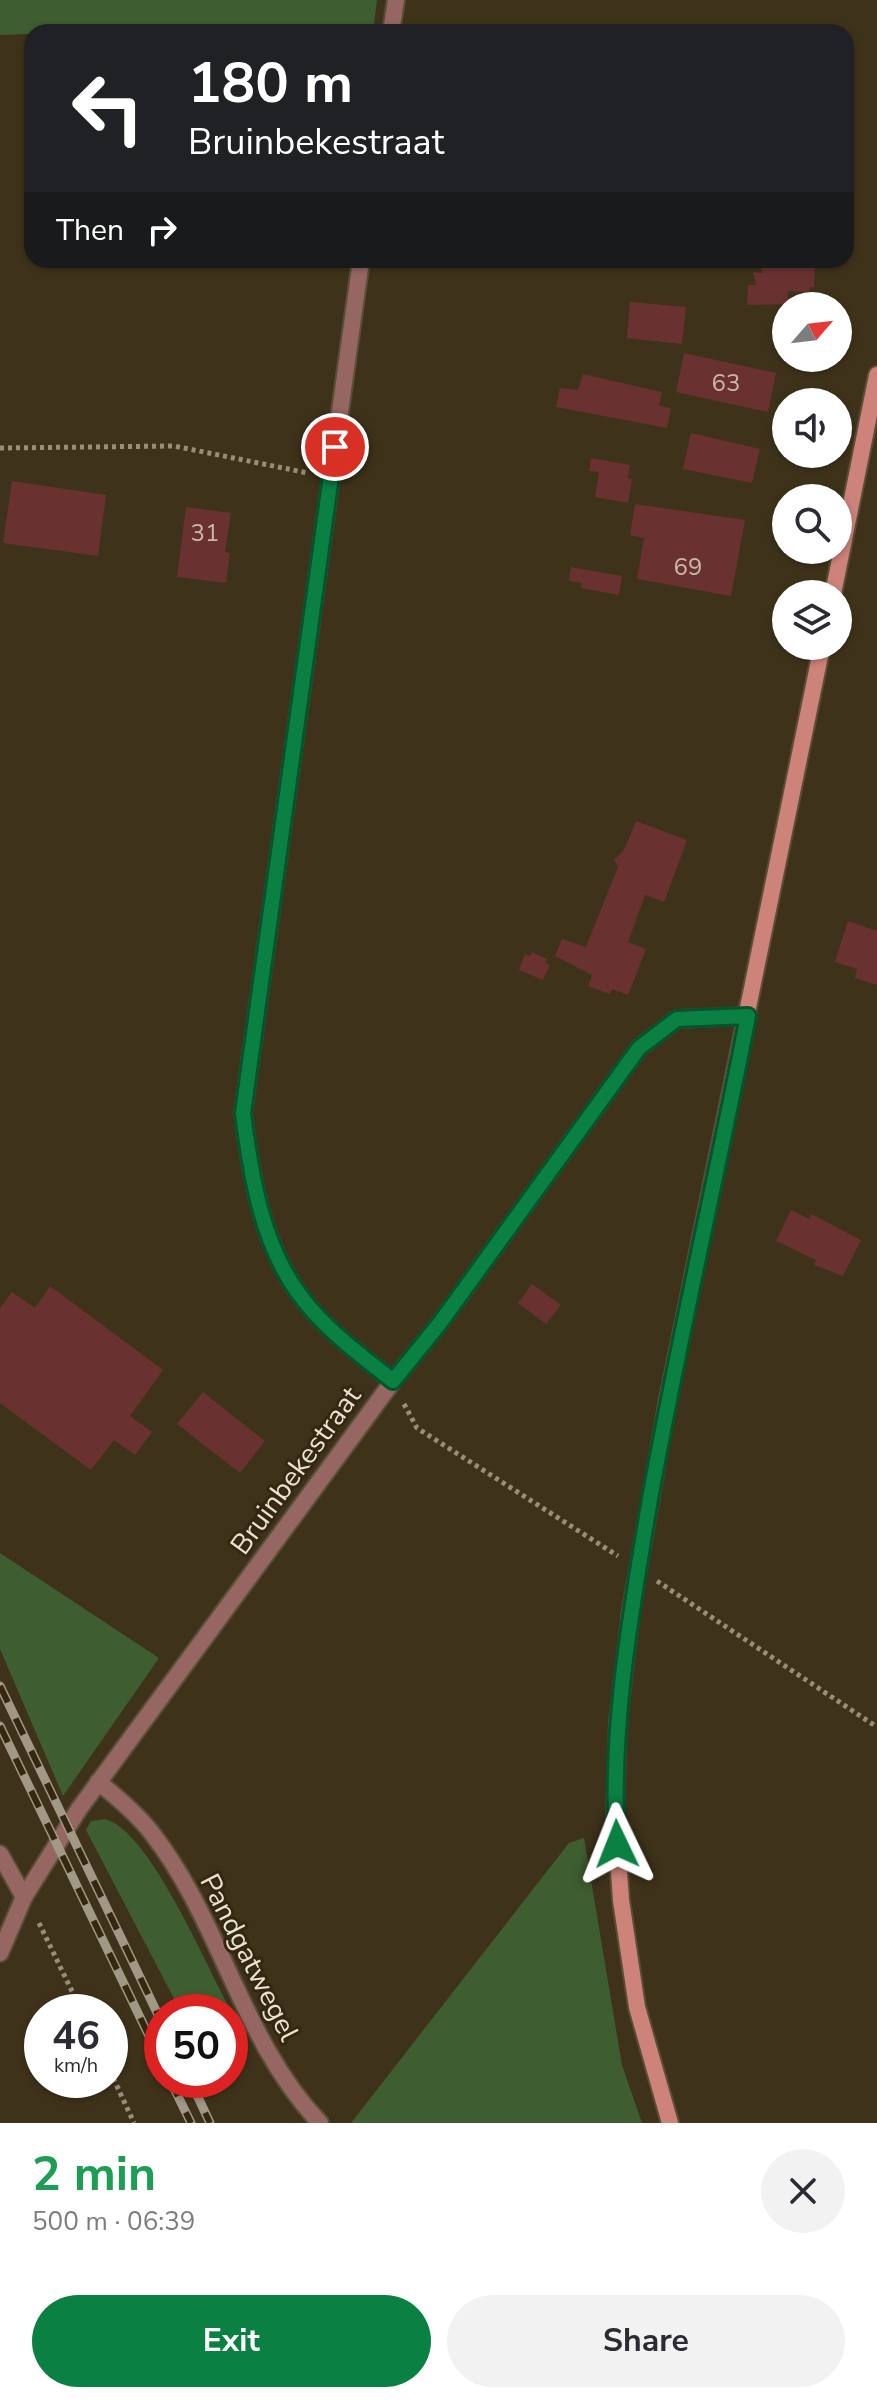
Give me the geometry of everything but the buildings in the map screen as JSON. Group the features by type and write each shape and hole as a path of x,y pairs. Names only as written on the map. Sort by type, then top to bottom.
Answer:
{"main road":[{"path":"836,580 877,375"},
{"path":"670,2123 637,2007 621,1900 615,1815 618,1722 638,1569 668,1399 819,660"}],"street":[{"path":"392,24 396,0"},
{"path":"360,268 243,1113 251,1177 271,1243 302,1298 348,1344 393,1381"},
{"name":"Bruinbekestraat","path":"0,1953 24,1897 98,1782 393,1381 440,1323 639,1048 677,1019 748,1016"},
{"name":"Pandgatwegel","path":"98,1782 130,1808 176,1869 263,2046 300,2102 320,2123"},
{"path":"0,1854 24,1897"}],"path":[{"path":"0,448 174,446 331,478"},
{"path":"393,1381 417,1428 877,1727"},
{"path":"24,1897 73,1994"},
{"path":"122,2098 134,2123"}],"green space":[{"path":"0,0 377,0 374,24 24,24 24,34 0,35"},
{"path":"0,1553 159,1658 63,1796 0,1649"},
{"path":"105,1819 122,1828 140,1847 174,1900 222,1994 172,1994 86,1830 91,1821"},
{"path":"584,1838 622,2065 642,2123 351,2123 569,1843"}],"railway":[{"path":"0,1686 148,1994"},
{"path":"0,1726 144,2026"},
{"path":"179,2098 191,2123"},
{"path":"198,2098 210,2123"}],"route":[{"path":"335,447 255,1046 243,1113 251,1177 271,1243 302,1298 348,1344 393,1381 440,1323 639,1048 677,1019 712,1015 748,1016 668,1399 631,1610 618,1722 617,1844"}]}
